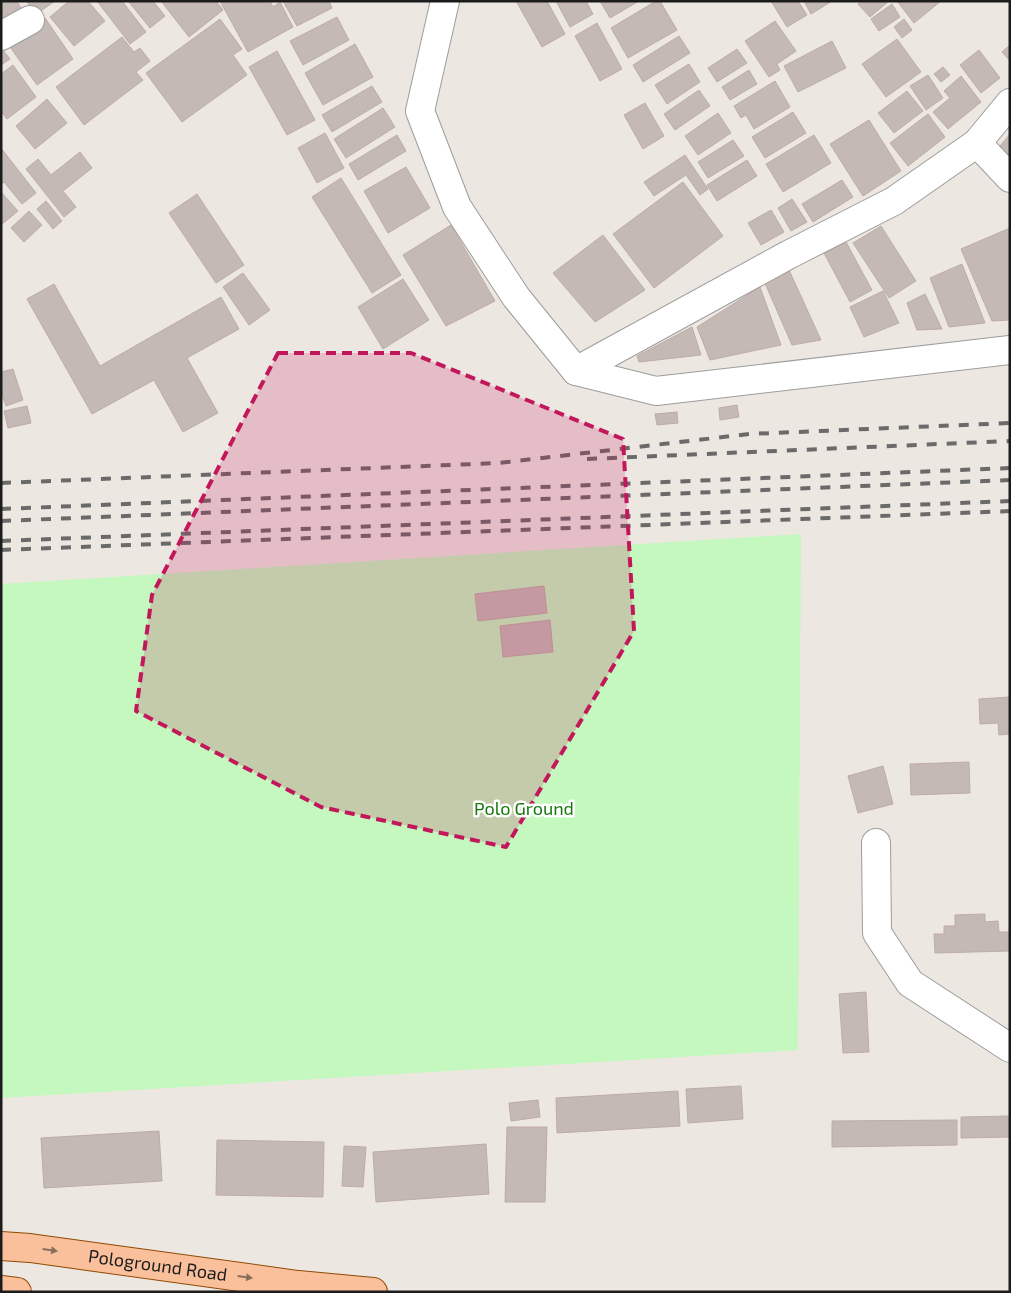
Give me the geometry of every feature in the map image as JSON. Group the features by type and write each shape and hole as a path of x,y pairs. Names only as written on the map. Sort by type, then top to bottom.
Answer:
{"main road":[{"name":"Pologround Road","path":"1,1246 40,1249 298,1285 373,1292"},
{"path":"1,1290 17,1292"}],"street":[{"path":"445,1 420,111 457,207 516,297 576,371 656,391 1010,350"},
{"path":"1,36 30,20"},
{"path":"576,371 788,255 894,201 977,143 1010,103"},
{"path":"977,143 1010,178"},
{"path":"876,843 877,934 910,983 1010,1048"}],"highlighted area":[{"path":"278,353 411,353 623,439 634,631 506,847 321,807 136,711 152,595"}],"green space":[{"name":"Polo Ground","path":"801,534 798,1050 1,1098 1,584"}],"building":[{"path":"1,1 17,1 24,14 1,27"},
{"path":"27,1 55,1 35,15"},
{"path":"69,1 88,1 105,21 74,46 50,17"},
{"path":"97,1 122,1 146,32 130,44"},
{"path":"128,1 153,1 165,16 150,28"},
{"path":"161,1 216,1 223,10 189,37"},
{"path":"220,1 270,1 273,7 280,2 293,27 248,52"},
{"path":"283,1 329,1 332,8 297,26"},
{"path":"516,1 547,1 565,34 542,47"},
{"path":"556,1 586,1 593,14 570,27"},
{"path":"600,1 639,1 610,18"},
{"path":"656,1 660,1 677,30 628,58 611,28"},
{"path":"771,1 798,1 807,15 787,27"},
{"path":"804,1 832,1 811,14"},
{"path":"861,1 889,1 870,17 858,4"},
{"path":"897,1 941,1 914,23"},
{"path":"892,4 900,17 879,31 871,19"},
{"path":"337,17 349,40 303,65 290,41"},
{"path":"45,18 73,59 37,85 8,44"},
{"path":"220,19 242,49 233,55 247,75 182,122 146,73"},
{"path":"904,19 912,30 902,38 894,27"},
{"path":"775,21 796,51 777,64 780,70 769,77 745,41"},
{"path":"597,23 622,69 600,81 575,36"},
{"path":"679,36 690,53 643,82 633,65"},
{"path":"122,37 134,52 140,48 150,61 136,72 143,80 84,125 56,87"},
{"path":"897,39 921,72 886,97 862,64"},
{"path":"832,41 846,68 798,92 784,66"},
{"path":"355,44 373,77 323,105 305,73"},
{"path":"1010,45 1010,61 1002,52"},
{"path":"1,48 10,59 1,65"},
{"path":"737,49 747,63 717,82 708,68"},
{"path":"979,50 1000,78 981,93 960,65"},
{"path":"277,51 315,120 287,135 249,67"},
{"path":"689,64 700,82 667,104 655,85"},
{"path":"13,65 36,97 7,119 1,111 1,74"},
{"path":"943,67 950,75 941,82 934,74"},
{"path":"749,70 757,84 730,100 722,87"},
{"path":"928,75 943,98 926,110 910,86"},
{"path":"961,76 981,102 948,129 933,112 950,98 944,91"},
{"path":"775,81 790,107 754,129 746,115 741,118 734,106"},
{"path":"372,86 382,102 332,132 322,115"},
{"path":"699,90 710,106 675,130 664,114"},
{"path":"907,91 923,111 894,133 878,113"},
{"path":"47,99 67,123 35,149 16,126"},
{"path":"645,103 664,136 643,149 624,115"},
{"path":"383,108 395,127 346,158 334,139"},
{"path":"793,112 806,133 765,158 752,137"},
{"path":"718,113 731,133 698,155 685,136"},
{"path":"928,114 945,137 908,166 890,143"},
{"path":"869,120 901,171 863,196 830,144"},
{"path":"325,133 344,168 317,183 298,148"},
{"path":"1010,134 1010,164 995,152"},
{"path":"397,135 406,151 358,180 349,164"},
{"path":"814,135 831,163 783,192 766,164"},
{"path":"733,140 744,156 708,178 698,162"},
{"path":"1,148 36,193 22,204 4,182 1,184"},
{"path":"80,152 92,168 63,191 76,207 64,217 26,169 38,159 51,175"},
{"path":"685,155 708,189 700,195 686,175 654,196 644,182"},
{"path":"747,160 757,176 717,201 707,185"},
{"path":"406,167 430,208 388,233 364,191"},
{"path":"341,178 401,275 372,293 312,197"},
{"path":"842,180 853,197 813,222 802,204"},
{"path":"683,182 723,236 654,288 613,234"},
{"path":"1,192 18,211 1,225"},
{"path":"197,194 244,265 216,283 169,213"},
{"path":"792,199 807,222 791,231 778,208"},
{"path":"46,201 62,221 53,229 37,209"},
{"path":"771,210 784,232 761,245 748,223"},
{"path":"29,211 42,225 24,242 11,228"},
{"path":"451,225 495,301 446,326 403,255"},
{"path":"881,226 916,281 889,298 853,243"},
{"path":"1010,228 1010,320 992,321 961,249"},
{"path":"603,235 645,290 595,322 553,273"},
{"path":"846,242 872,290 850,302 824,253"},
{"path":"962,264 985,323 949,327 930,278"},
{"path":"789,270 821,340 792,345 764,281"},
{"path":"243,273 270,310 249,325 223,287"},
{"path":"403,279 429,320 383,349 358,307"},
{"path":"54,284 100,366 221,297 239,329 187,358 218,413 183,432 154,380 92,414 27,299"},
{"path":"760,287 781,345 710,360 697,327"},
{"path":"883,291 899,323 864,337 850,307"},
{"path":"925,294 942,329 917,330 907,303"},
{"path":"692,327 701,355 639,362 637,356"},
{"path":"13,369 23,400 6,406 1,392 1,372"},
{"path":"737,405 739,417 720,420 719,408"},
{"path":"27,406 31,423 8,428 4,411"},
{"path":"677,412 678,423 657,425 655,414"},
{"path":"544,586 547,613 478,621 475,594"},
{"path":"550,620 553,652 503,657 500,626"},
{"path":"1010,697 1010,734 999,735 998,723 980,724 979,699"},
{"path":"969,762 970,793 911,795 910,764"},
{"path":"883,766 893,804 858,813 848,776"},
{"path":"985,914 985,922 998,921 999,932 1009,932 1010,920 1010,951 935,953 934,934 944,934 944,926 955,926 955,915"},
{"path":"866,992 869,1052 843,1053 839,994"},
{"path":"741,1086 743,1119 688,1123 686,1089"},
{"path":"678,1091 680,1126 557,1133 556,1098"},
{"path":"538,1100 540,1117 511,1121 509,1103"},
{"path":"1010,1116 1010,1137 961,1138 961,1117"},
{"path":"957,1120 957,1145 832,1147 832,1121"},
{"path":"507,1127 547,1127 545,1202 505,1202"},
{"path":"159,1131 162,1181 44,1188 41,1138"},
{"path":"217,1140 324,1142 323,1197 216,1195"},
{"path":"486,1144 489,1194 376,1202 373,1152"},
{"path":"344,1146 366,1147 363,1187 342,1186"}],"railway":[{"path":"1,483 499,463 749,434 1010,423"},
{"path":"587,459 1010,441"},
{"path":"1,509 1010,468"},
{"path":"1,521 1010,480"},
{"path":"1,541 1010,501"},
{"path":"1,550 1010,511"}]}
